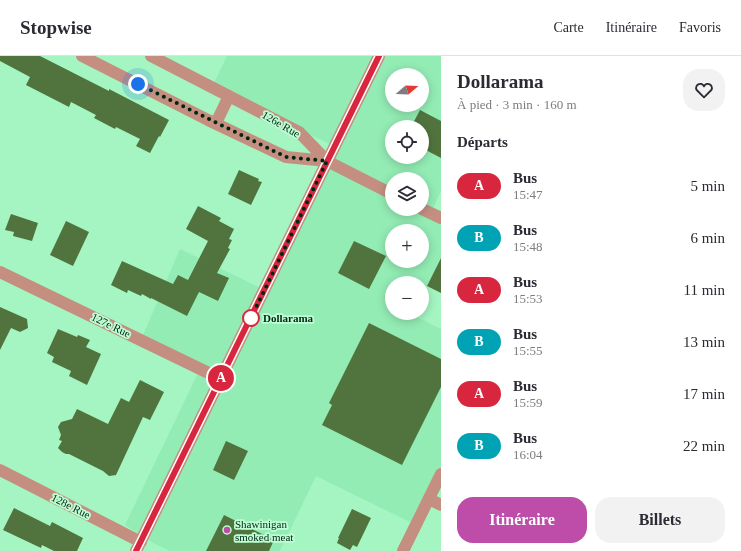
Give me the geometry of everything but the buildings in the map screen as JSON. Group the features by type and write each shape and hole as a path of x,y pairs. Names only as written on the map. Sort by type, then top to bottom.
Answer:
{"street":[{"name":"126e Rue","path":"82,56 286,157 327,161"},
{"name":"126e Rue","path":"151,56 299,132 327,161 385,190"},
{"path":"139,546 379,56"},
{"path":"216,123 229,96"},
{"path":"429,212 441,218"},
{"name":"127e Rue","path":"0,272 221,379"},
{"name":"128e Rue","path":"0,470 139,546"},
{"path":"403,551 441,474"},
{"path":"429,499 441,505"}],"shaded area":[{"path":"227,56 441,56 441,191 431,213 441,218 441,257 429,282 429,276 385,276 385,320 423,320 441,329 441,474 416,525 316,476 280,551 170,551 155,544 125,525 200,369 141,340 180,249 265,290 334,146 212,87"}],"bus line":[{"name":"A","path":"136,551 379,56"}],"place":[{"name":"Dollarama","path":"251,318"},
{"name":"Shawinigan smoked meat","path":"227,530"}],"route":[{"path":"138,84 208,120 286,157 327,161 249,322 251,318"}]}
